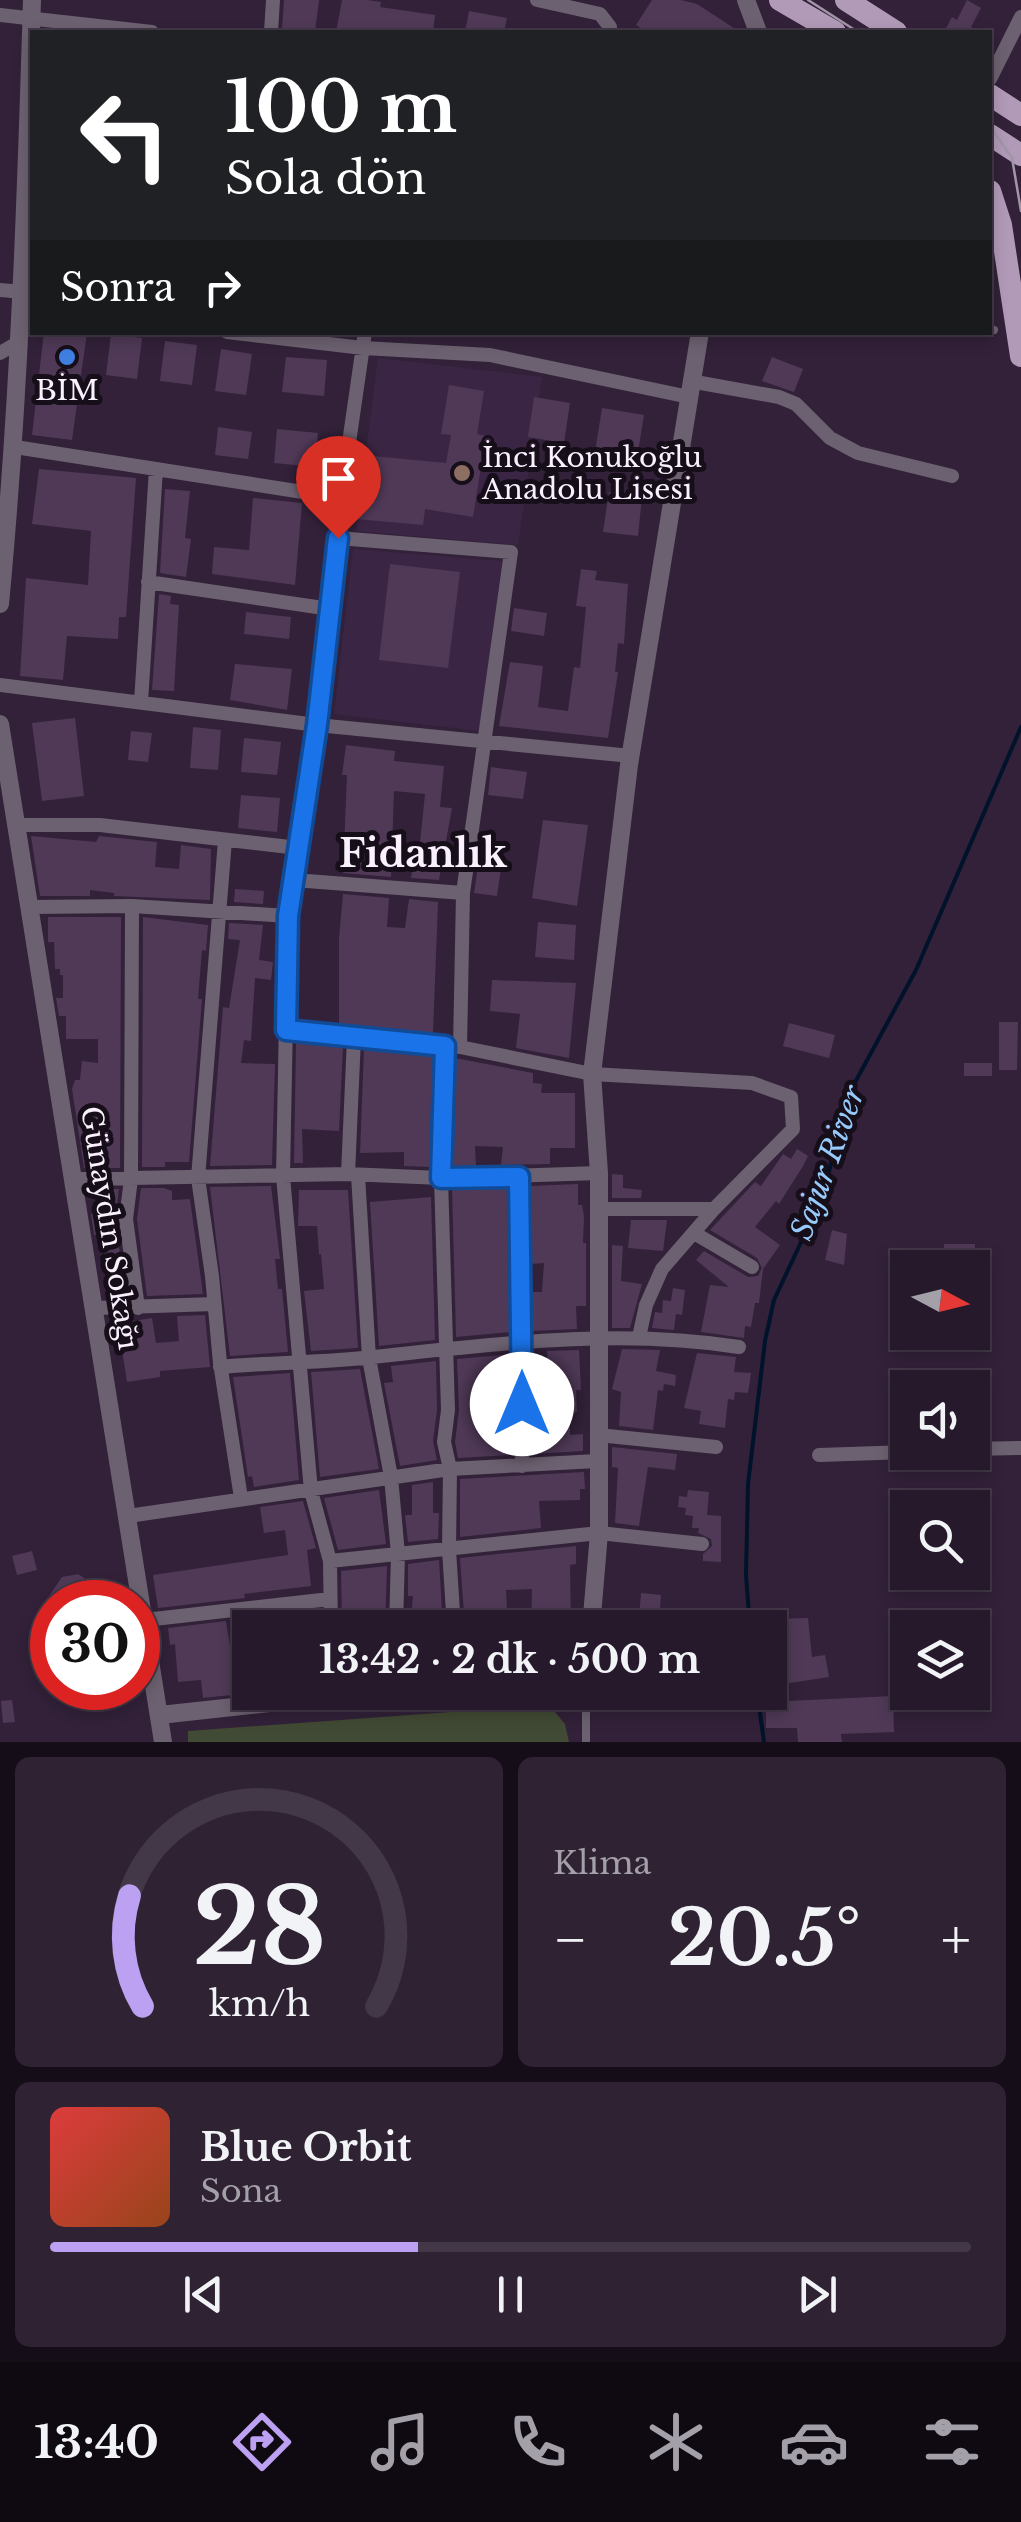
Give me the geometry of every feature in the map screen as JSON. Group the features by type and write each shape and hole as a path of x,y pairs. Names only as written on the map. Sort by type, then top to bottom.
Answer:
{"main road":[{"path":"780,0 831,30"},
{"path":"846,0 893,30"},
{"path":"992,96 1021,114"},
{"path":"992,136 1021,156"},
{"path":"992,197 1001,225 1021,356"}],"street":[{"path":"271,30 273,0"},
{"path":"537,0 600,14 609,30"},
{"path":"746,0 757,30"},
{"path":"0,15 32,8 142,30"},
{"path":"992,74 1021,18"},
{"path":"0,604 15,447 8,422 26,304 30,107"},
{"path":"0,290 26,304"},
{"path":"279,335 364,340 490,355 689,389 779,397 796,404 830,438 858,453 952,476"},
{"path":"593,1610 599,1533 598,1174 592,1074 631,756 699,335"},
{"path":"330,1610 330,1561 311,1491 282,1176 288,916 317,725 364,340"},
{"path":"0,352 19,342"},
{"path":"15,447 342,498"},
{"path":"140,702 156,469"},
{"path":"338,538 511,552 463,893 441,1178 448,1410 444,1442 450,1469 453,1610"},
{"path":"148,582 330,609"},
{"path":"0,685 317,725 631,756"},
{"name":"Günaydın Sokağı","path":"0,724 138,1580"},
{"path":"18,824 100,825 298,848"},
{"path":"225,840 198,1178 220,1367 241,1498"},
{"path":"294,880 463,893"},
{"path":"132,906 131,1179 126,1220 138,1308"},
{"path":"31,908 132,906 288,916"},
{"path":"286,1030 452,1046 592,1074 752,1083 791,1097 793,1129 662,1269 646,1305 638,1337"},
{"path":"354,1038 353,1174 369,1358 391,1477 398,1554 396,1610"},
{"path":"75,1179 598,1174"},
{"path":"519,1177 522,1466"},
{"path":"598,1209 714,1210"},
{"path":"694,1233 752,1267"},
{"path":"95,1308 214,1304"},
{"path":"220,1367 596,1337 739,1347"},
{"path":"598,1434 716,1446"},
{"path":"990,1449 1021,1448"},
{"path":"819,1455 890,1453"},
{"path":"128,1516 450,1469 597,1461"},
{"path":"330,1561 599,1533 702,1544"},
{"path":"160,1618 330,1600"},
{"path":"160,1715 232,1706"},
{"name":"Günaydın Sokağı","path":"159,1710 162,1742"}],"lane":[{"path":"586,1710 586,1742"}],"shaded area":[{"path":"378,358 542,377 518,545 356,531"},
{"path":"353,549 502,561 480,731 334,714"}],"green space":[{"path":"480,1710 553,1710 565,1724 569,1742 188,1742 188,1731"}],"building":[{"path":"284,0 319,0 315,30 282,29"},
{"path":"342,0 381,2 380,7 435,15 433,30 336,30"},
{"path":"652,0 681,0 697,4 737,30 644,30 636,25"},
{"path":"967,0 981,8 971,27 977,30 945,30 952,17 957,20"},
{"path":"469,11 507,18 504,30 465,30"},
{"path":"44,335 87,335 72,440 32,435"},
{"path":"111,335 142,338 137,379 106,375"},
{"path":"165,341 197,345 192,385 160,381"},
{"path":"221,349 252,354 246,395 215,391"},
{"path":"286,357 327,360 324,396 282,392"},
{"path":"772,357 803,369 794,392 762,381"},
{"path":"449,385 484,391 477,434 486,436 473,517 425,509 423,525 356,519 362,455 446,463 451,435 441,434"},
{"path":"534,397 570,403 564,443 528,437"},
{"path":"602,408 644,415 637,458 595,452"},
{"path":"218,427 252,432 248,459 215,455"},
{"path":"277,429 318,433 315,467 274,463"},
{"path":"39,469 136,478 126,617 119,617 118,639 67,636 63,680 20,676 26,578 88,585 91,531 32,524"},
{"path":"165,489 190,491 185,538 191,539 186,577 160,573"},
{"path":"609,492 642,497 638,536 603,532"},
{"path":"253,498 302,503 295,585 212,574 214,547 249,550"},
{"path":"390,564 460,572 448,668 379,660"},
{"path":"581,569 597,571 595,580 628,584 624,644 618,643 618,672 608,738 499,726 510,662 543,666 538,707 568,711 574,667 580,668 586,607 576,606"},
{"path":"159,594 171,596 170,604 179,605 174,691 152,690"},
{"path":"514,608 547,613 544,636 511,631"},
{"path":"246,612 291,617 289,639 244,634"},
{"path":"235,664 292,669 287,710 230,700"},
{"path":"75,718 84,796 42,801 32,723"},
{"path":"193,727 221,730 218,770 190,768"},
{"path":"131,731 152,733 148,762 128,760"},
{"path":"244,738 281,742 277,775 241,772"},
{"path":"346,745 395,751 394,761 444,766 440,807 452,808 439,880 411,878 415,852 419,852 425,794 394,791 391,877 343,873 347,775 342,775"},
{"path":"491,767 527,772 523,799 488,795"},
{"path":"241,795 280,798 277,832 238,828"},
{"path":"543,820 588,825 577,906 532,898"},
{"path":"31,836 96,842 99,836 157,842 155,867 179,869 181,845 211,849 210,900 114,896 90,890 90,896 40,896"},
{"path":"478,866 501,868 497,896 474,893"},
{"path":"235,889 264,891 263,904 234,902"},
{"path":"343,894 389,898 387,927 405,928 409,899 438,902 433,1034 339,1025"},
{"path":"48,917 121,917 120,1168 84,1168 72,1089 75,1080 80,1080 82,1061 98,1063 98,1039 66,1039 66,1016 59,1016 56,998 63,998 63,975 55,969 54,942 48,942"},
{"path":"143,917 208,925 198,999 202,999 189,1162 165,1162 165,1167 142,1167"},
{"path":"538,922 576,925 574,960 535,957"},
{"path":"229,923 263,925 259,960 273,962 271,980 255,978 251,1041 244,1040 241,1063 275,1064 272,1165 210,1166 223,1007 229,1008 240,940 228,939"},
{"path":"492,980 576,983 569,1058 516,1048 520,1014 490,1011"},
{"path":"999,1022 1018,1022 1017,1070 999,1070"},
{"path":"789,1023 835,1035 829,1058 783,1046"},
{"path":"296,1042 343,1046 339,1131 302,1129 303,1163 294,1163"},
{"path":"364,1048 434,1056 431,1167 404,1166 404,1152 360,1153"},
{"path":"455,1058 533,1073 533,1083 542,1084 541,1093 575,1093 575,1148 550,1148 550,1164 501,1165 503,1147 475,1146 476,1166 452,1167"},
{"path":"964,1063 992,1063 992,1076 964,1076"},
{"path":"797,1149 808,1156 803,1166 779,1204 776,1201 755,1227 780,1245 763,1269 751,1327 745,1326 744,1338 701,1332 710,1285 729,1287 696,1260 704,1251 748,1277 758,1276 762,1268 757,1258 710,1230 755,1182 761,1186 783,1154 791,1159"},
{"path":"612,1174 623,1175 623,1188 642,1190 641,1198 612,1198"},
{"path":"578,1184 586,1243 586,1306 576,1306 577,1329 531,1331 531,1292 542,1292 544,1263 531,1264 530,1186"},
{"path":"271,1186 280,1259 275,1259 278,1289 282,1289 288,1352 230,1356 210,1187"},
{"path":"508,1186 510,1332 456,1337 452,1188"},
{"path":"141,1188 164,1188 172,1191 172,1200 190,1199 203,1294 147,1296 137,1219"},
{"path":"100,1189 119,1189 115,1220 126,1296 112,1297 103,1234 94,1235 91,1214 95,1214 95,1206 101,1206"},
{"path":"299,1190 348,1190 358,1348 311,1351 304,1291 324,1289 317,1226 298,1226"},
{"path":"431,1197 435,1340 379,1346 370,1202"},
{"path":"631,1220 667,1220 663,1251 628,1248"},
{"path":"832,1230 847,1234 844,1265 825,1260"},
{"path":"944,1244 975,1244 975,1250 944,1250"},
{"path":"612,1245 623,1246 621,1281 642,1284 630,1328 612,1328"},
{"path":"673,1288 685,1290 682,1315 676,1314 674,1330 652,1328 655,1312 662,1313 663,1300 671,1301"},
{"path":"205,1315 210,1367 160,1371 160,1377 127,1382 113,1324 152,1318 156,1343 179,1341 177,1316"},
{"path":"622,1349 660,1350 656,1371 676,1375 675,1386 664,1384 663,1391 658,1390 653,1430 619,1426 621,1392 612,1389"},
{"path":"579,1350 581,1390 576,1390 577,1412 570,1413 570,1435 583,1434 583,1451 532,1454 532,1369 548,1369 547,1351"},
{"path":"697,1353 736,1357 734,1372 751,1373 748,1393 735,1392 734,1400 728,1399 725,1428 699,1424 701,1411 684,1408"},
{"path":"502,1355 503,1370 510,1370 511,1455 458,1458 457,1359"},
{"path":"436,1361 433,1441 437,1460 400,1466 384,1383 393,1382 391,1366"},
{"path":"360,1369 379,1469 320,1477 311,1372"},
{"path":"290,1373 299,1480 254,1487 252,1476 248,1477 233,1377"},
{"path":"612,1447 677,1454 675,1470 648,1467 639,1526 615,1523 618,1468 612,1467"},
{"path":"584,1472 585,1489 580,1489 580,1500 539,1501 541,1528 460,1537 460,1479"},
{"path":"433,1482 433,1513 439,1513 438,1539 408,1542 405,1515 412,1515 412,1485"},
{"path":"379,1490 386,1544 338,1550 324,1498"},
{"path":"688,1490 709,1492 707,1515 721,1516 721,1562 703,1561 703,1554 712,1546 711,1539 698,1533 699,1528 692,1528 693,1516 685,1515 686,1508 678,1507 679,1496 687,1497"},
{"path":"303,1501 316,1548 307,1550 311,1586 160,1608 160,1580 154,1580 153,1575 288,1555 285,1530 264,1533 260,1507"},
{"path":"576,1546 576,1564 570,1565 571,1610 531,1610 532,1589 506,1590 507,1610 464,1610 460,1558"},
{"path":"32,1551 37,1570 17,1575 12,1556"},
{"path":"439,1560 442,1610 412,1610 408,1564"},
{"path":"387,1566 386,1610 342,1610 341,1571"},
{"path":"78,1574 87,1580 60,1580"},
{"path":"641,1593 661,1595 660,1610 640,1610"},
{"path":"808,1618 812,1657 825,1655 829,1677 787,1683 787,1619"},
{"path":"226,1621 232,1695 203,1698 201,1680 178,1682 175,1644 170,1645 168,1628"},
{"path":"890,1696 894,1732 841,1734 842,1742 798,1742 797,1728 766,1728 766,1710 787,1710 787,1701"},
{"path":"12,1700 15,1722 3,1723 1,1701"}],"waterway":[{"name":"Sajur River","path":"749,1610 748,1484 765,1341 774,1300 824,1193 846,1099 916,970 1021,727"},
{"name":"Sajur River","path":"760,1710 764,1742"}],"tram line":[{"path":"808,0 855,30"},
{"path":"992,129 1012,158 1021,211"}],"place":[{"name":"BİM","path":"67,357"},
{"name":"İnci Konukoğlu Anadolu Lisesi","path":"462,473"}],"district":[{"name":"Fidanlık","path":"423,854"}],"route":[{"path":"338,538 317,725 288,916 286,1030 445,1046 441,1178 519,1177 522,1404"}]}
